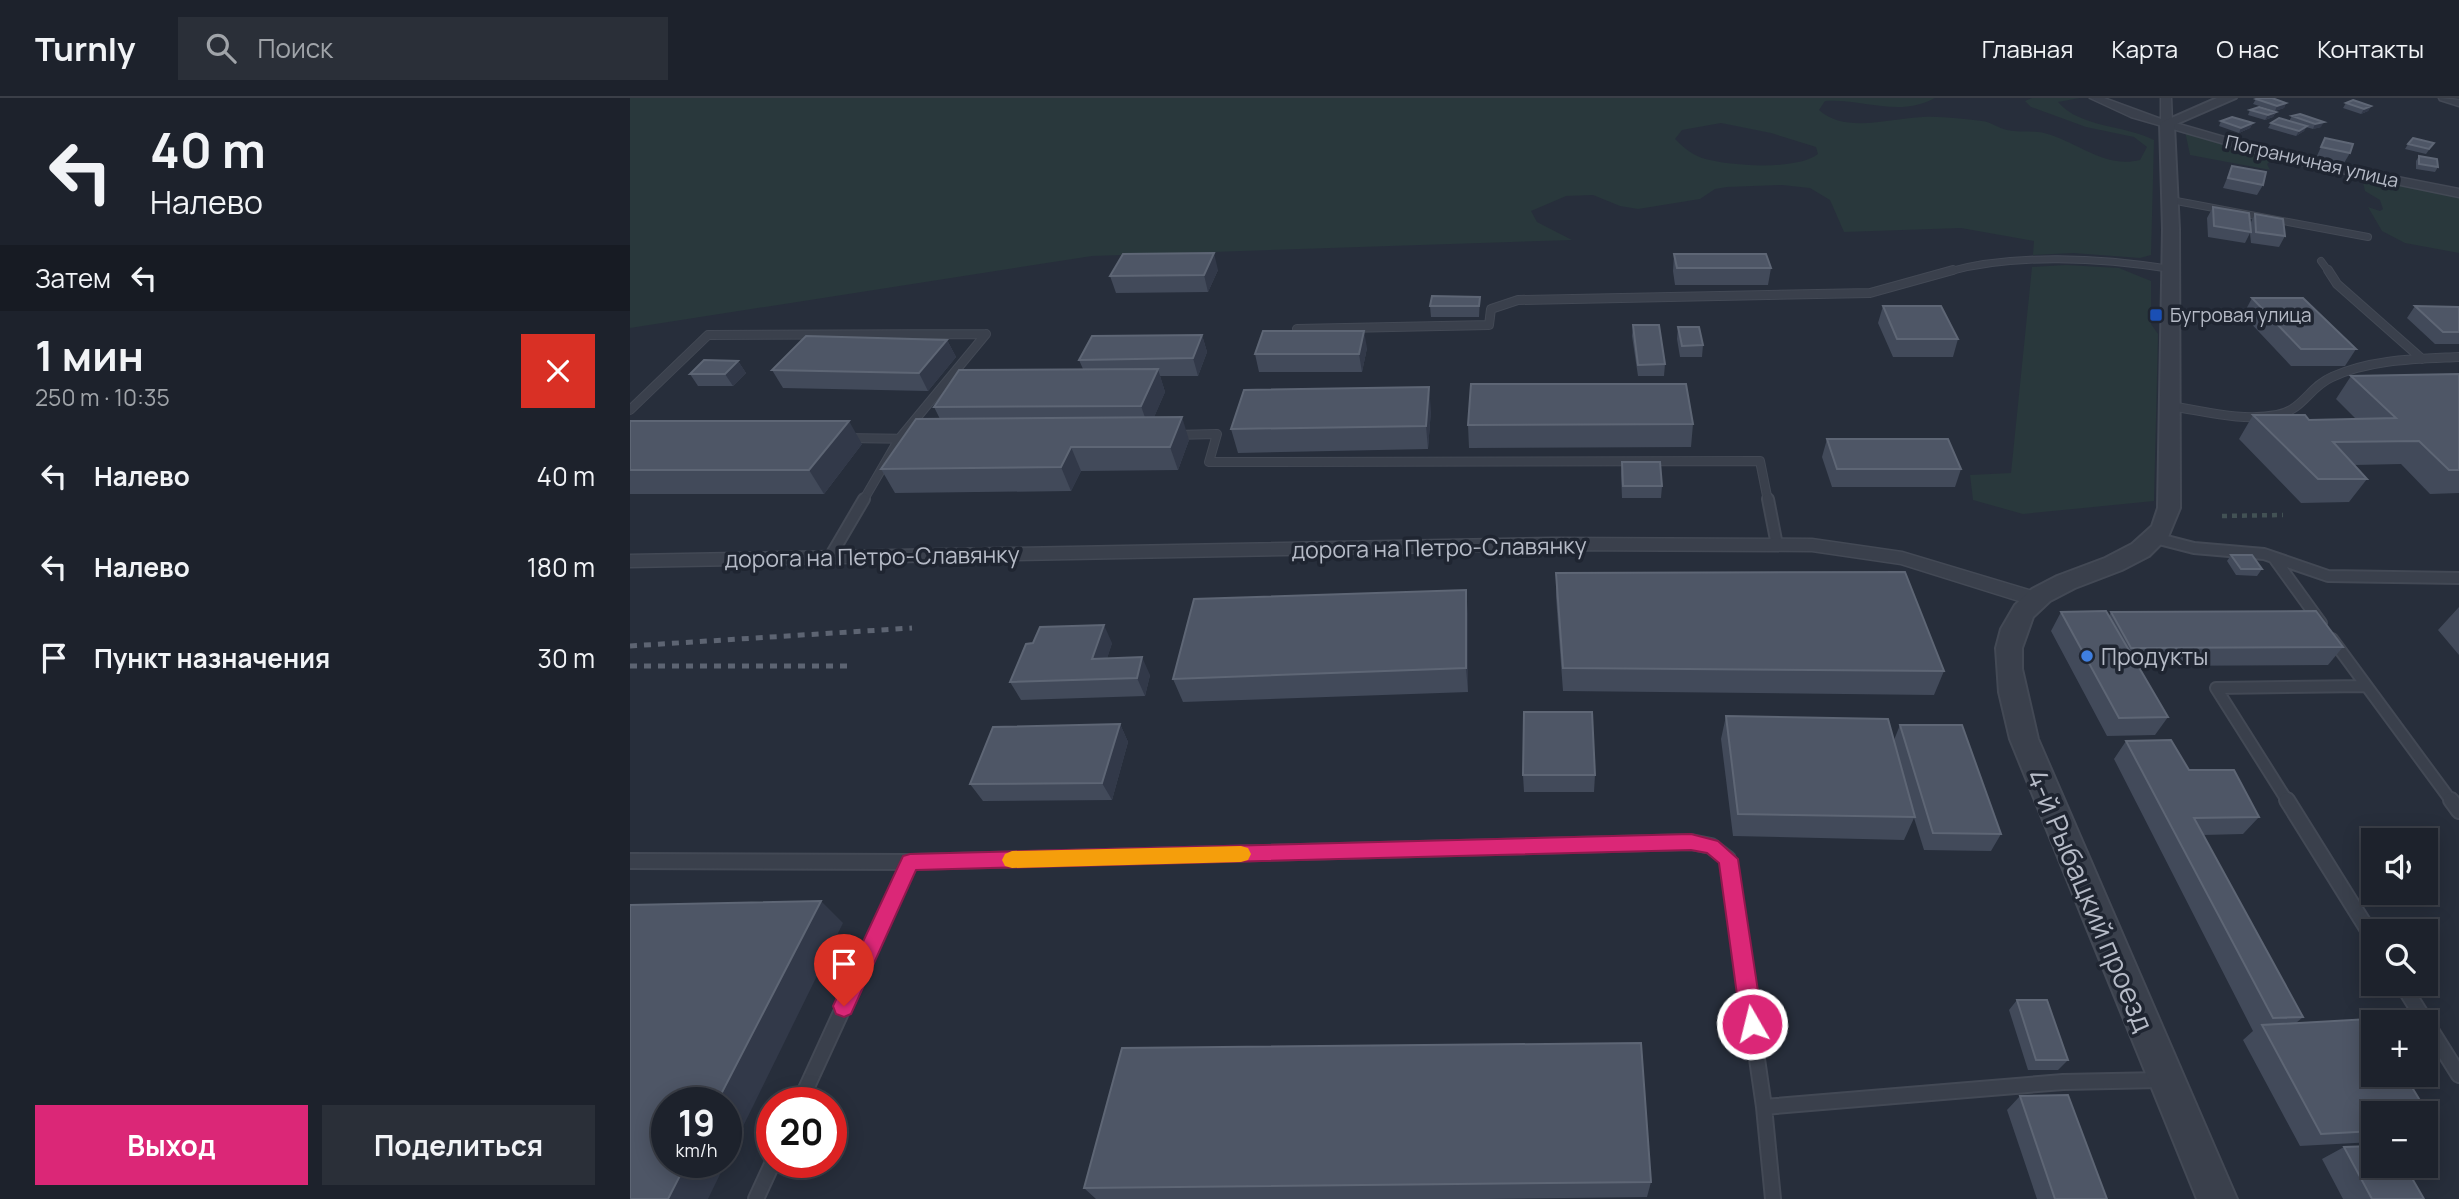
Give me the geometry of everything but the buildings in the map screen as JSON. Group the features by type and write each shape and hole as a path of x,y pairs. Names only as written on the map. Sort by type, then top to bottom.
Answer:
{"street":[{"name":"Пограничная улица","path":"2095,98 2166,129 2323,167 2459,193"},
{"path":"2035,599 2064,582 2116,564 2155,538 2167,514 2170,471 2171,200 2165,155 2166,98"},
{"path":"2166,129 2229,98"},
{"path":"2444,98 2459,103"},
{"name":"дорога на Петро-Славянку","path":"630,561 1524,545 1812,545 1902,558 2035,599"},
{"name":"4-й Рыбацкий проезд","path":"2035,599 2018,618 2009,643 2007,676 2024,739 2217,1199"}],"lane":[{"path":"2171,200 2368,237"},
{"path":"1297,329 1411,329 1489,325 1492,309 1518,300 1870,293 1958,269 2043,260 2127,261 2171,268"},
{"path":"2321,261 2337,284 2422,359"},
{"path":"630,410 708,335 986,334 900,439 830,557"},
{"path":"2169,406 2245,416 2269,416 2294,410 2308,398 2315,386 2331,378 2378,365 2459,357"},
{"path":"1162,435 1217,435 1209,462 1760,461 1777,545"},
{"path":"832,438 927,438"},
{"path":"2155,538 2194,548 2274,558 2328,576 2459,578"},
{"path":"2274,558 2459,811"},
{"path":"2361,919 2216,688 2365,685"},
{"path":"630,861 910,862 1691,842 1711,846 1728,859 1764,1107 1773,1199"},
{"path":"807,1087 910,862"},
{"path":"2410,996 2459,1075"},
{"path":"1764,1107 2063,1082 2167,1080"},
{"path":"756,1199 766,1178"}],"path":[{"path":"2222,516 2283,515"}],"shaded area":[{"path":"630,98 1935,98 1921,104 1894,107 1825,101 1819,110 1830,117 1855,123 1930,117 1982,121 2007,130 2044,133 2114,161 2140,160 2147,147 2134,137 2086,127 2031,107 2025,101 2032,98 2080,98 2058,102 2078,117 2154,140 2151,255 2140,258 2073,253 2033,255 2034,241 1961,228 1844,232 1830,200 1810,188 1782,185 1727,187 1715,189 1700,199 1638,209 1620,206 1593,195 1566,196 1531,211 1537,222 1572,240 1092,256 630,328","holes":["1721,123 1771,133 1816,147 1818,154 1794,163 1778,165 1728,163 1698,156 1675,139 1682,130"]},
{"path":"2185,131 2291,161 2273,159 2267,164 2270,170 2190,155"},
{"path":"2362,178 2459,195 2459,253 2405,243 2382,231 2368,207 2380,211 2383,209 2380,200 2365,191"},
{"path":"2066,265 2119,268 2151,281 2151,324 2158,334 2154,501 2023,514 1973,500 1970,475 2011,473 2032,267"}],"railway":[{"path":"630,646 912,628"},
{"path":"630,666 853,666"}],"slow traffic":[{"path":"1012,860 1241,854"}],"place":[{"name":"Бугровая улица","path":"2156,315"},
{"name":"Продукты","path":"2087,656"}],"route":[{"path":"844,1006 910,862 1691,842 1711,846 1728,859 1752,1024"}]}
